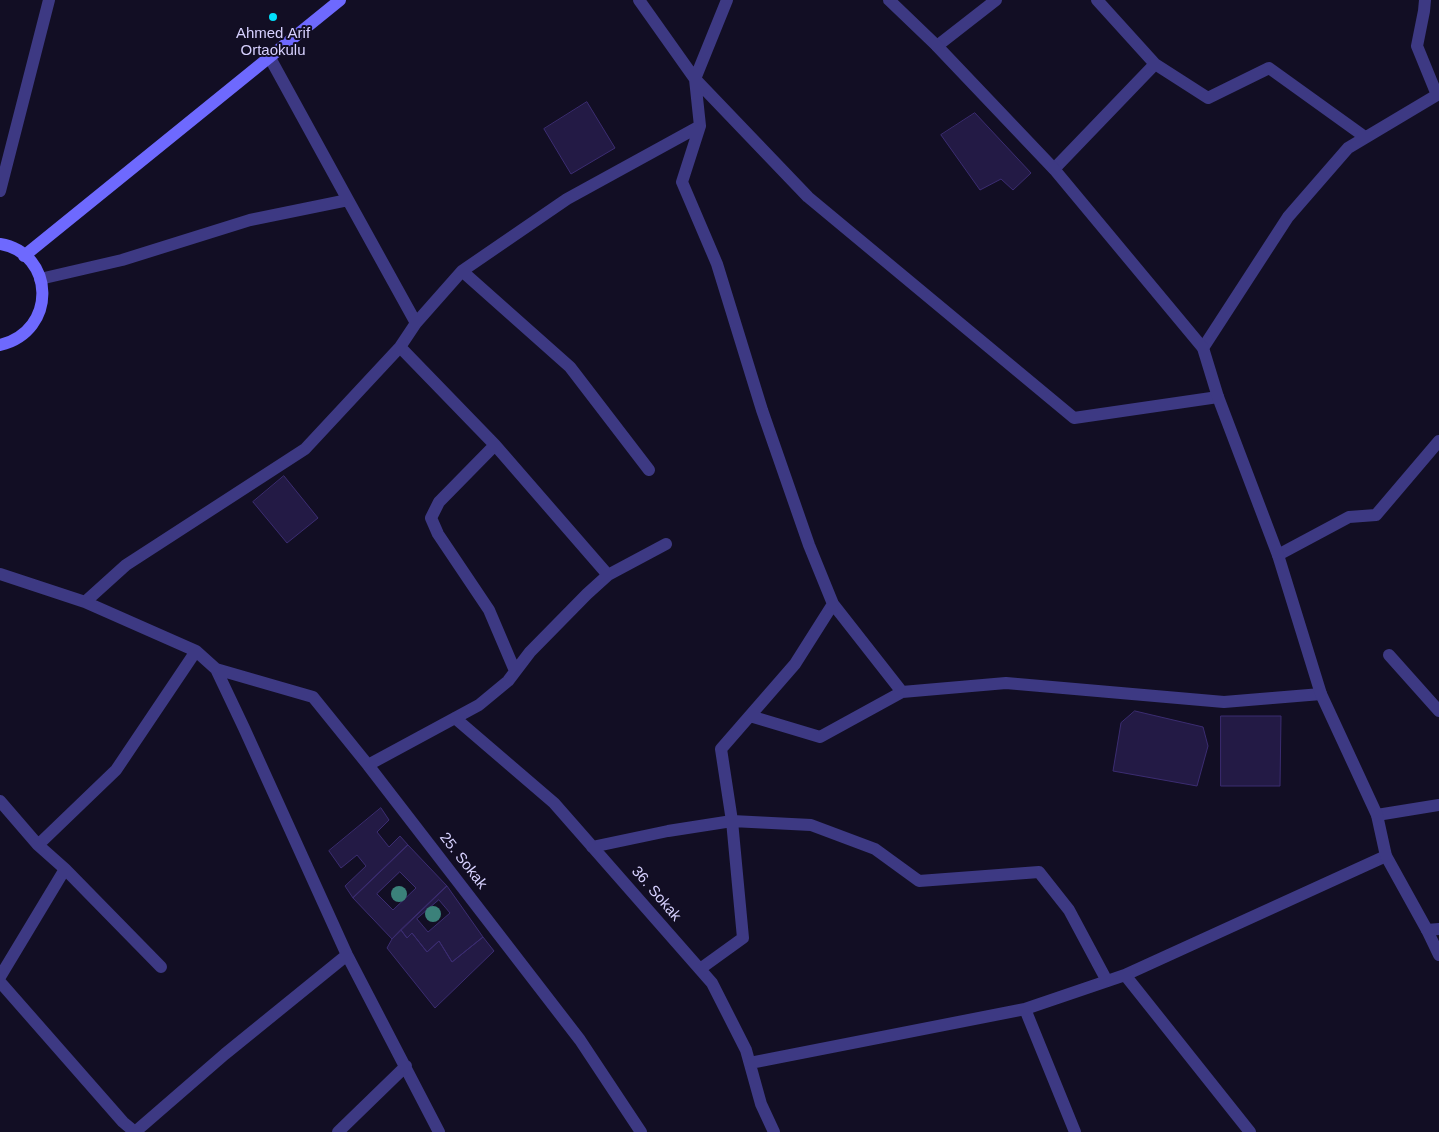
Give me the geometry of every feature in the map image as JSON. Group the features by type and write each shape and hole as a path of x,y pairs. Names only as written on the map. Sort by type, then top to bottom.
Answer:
{"main road":[{"path":"24,256 340,0"},
{"path":"0,244 18,250 30,261 39,274 42,290 41,306 36,321 25,334 12,342 0,345"}],"street":[{"path":"0,191 49,0"},
{"path":"639,0 695,79 808,197 1074,418 1218,397"},
{"path":"727,0 695,79 700,126 682,182 717,264 762,410 833,604 902,692"},
{"path":"889,0 937,46 1054,169 1203,348 1218,397 1278,555 1321,694 1377,815 1386,856 1433,929 1439,955"},
{"path":"937,46 996,0"},
{"path":"1097,0 1155,64 1208,98 1269,68 1365,138"},
{"path":"1203,348 1288,217 1348,148 1438,96 1417,46 1425,0"},
{"path":"270,58 416,323"},
{"path":"1054,169 1155,64"},
{"path":"85,602 126,565 305,449 400,346 416,323 462,272 567,199 700,126"},
{"path":"40,279 122,260 250,220 348,200"},
{"path":"462,272 570,367 649,470"},
{"path":"400,346 495,445 608,576"},
{"path":"1278,555 1349,517 1376,515 1439,441"},
{"path":"495,445 439,502 431,518 438,534 489,610 515,671"},
{"path":"368,765 478,706 508,681 530,652 586,594 608,576 666,544"},
{"path":"0,574 85,602 196,652 216,670 347,955 439,1132"},
{"path":"700,970 743,938 732,821 721,749 794,664 833,604"},
{"path":"38,845 116,770 196,652"},
{"path":"1389,654 1439,711"},
{"name":"25. Sokak","path":"216,670 313,696 580,1040 641,1132"},
{"path":"750,716 820,737 902,692 1006,683 1224,702 1321,694"},
{"name":"36. Sokak","path":"455,718 554,803 712,983 746,1050 761,1104 774,1132"},
{"path":"0,801 38,845 66,869 161,966"},
{"path":"1377,815 1439,805"},
{"path":"592,847 668,831 732,821 811,825 875,849 919,881 1039,872 1069,910 1107,981"},
{"path":"750,1064 1025,1008 1125,975 1386,856"},
{"path":"0,977 66,869"},
{"path":"0,982 119,1127 135,1132 225,1054 347,955"},
{"path":"1125,975 1250,1132"},
{"path":"1025,1008 1075,1132"},
{"path":"338,1132 406,1066"}],"building":[{"path":"587,102 615,148 571,174 544,129"},
{"path":"975,113 1031,173 1013,190 1001,179 980,190 941,135"},
{"path":"284,476 318,518 287,543 253,502"},
{"path":"1135,711 1203,727 1208,746 1197,786 1113,771 1121,723"},
{"path":"1221,716 1281,716 1280,786 1221,786"},
{"path":"381,808 389,820 377,832 389,847 400,836 408,845 353,898 345,886 366,866 357,855 341,868 329,851"},
{"path":"408,845 447,886 392,939 353,898","holes":["400,872 416,888 393,910 377,894"]},
{"path":"447,886 483,937 452,962 439,941 427,952 412,933 407,938 401,930","holes":["439,900 450,913 428,932 417,919"]},
{"path":"401,930 407,938 412,933 427,952 439,941 452,962 483,937 494,951 435,1008 387,948 392,939"}],"place":[{"name":"Ahmed Arif Ortaokulu","path":"273,17"}]}
